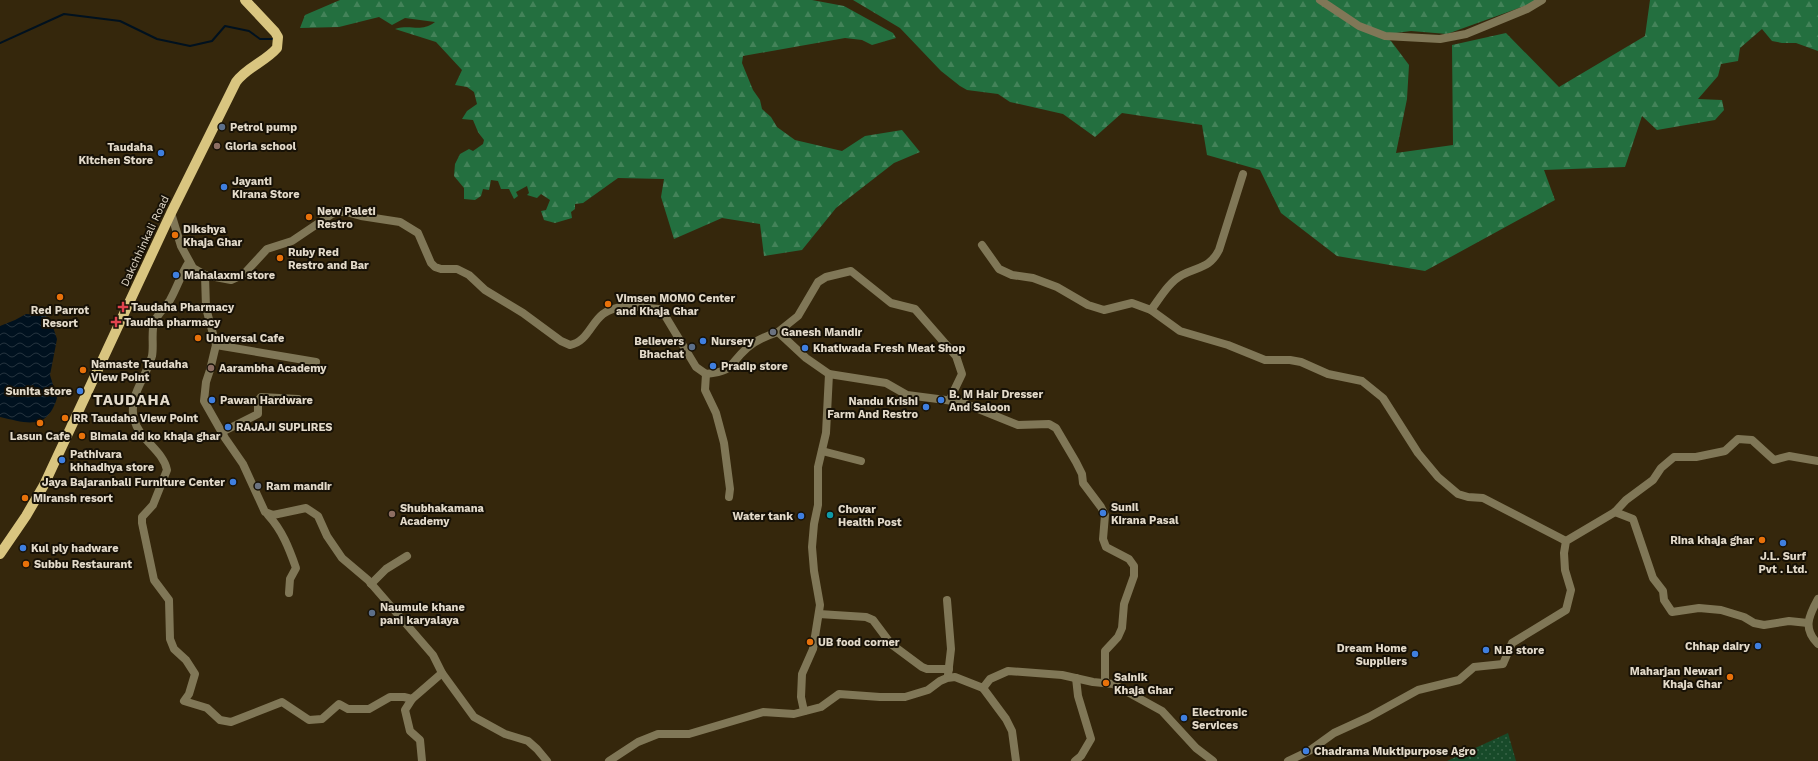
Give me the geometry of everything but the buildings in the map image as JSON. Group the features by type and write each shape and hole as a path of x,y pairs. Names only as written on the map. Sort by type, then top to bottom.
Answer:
{"main road":[{"name":"Dakchhinkali Road","path":"0,554 26,516 44,485 171,213 236,82 244,72 270,56 278,48 279,43 275,32 245,0"}],"street":[{"path":"1320,0 1360,26 1385,36 1440,39 1466,34 1528,9 1542,0"},
{"path":"1151,310 1169,286 1181,275 1204,266 1213,260 1219,250 1243,174"},
{"path":"171,213 181,246 189,262 196,271 205,275 231,280 241,277 267,249 282,246 292,241 323,219 342,211 361,216 400,222 418,233 431,263 436,267 441,269 457,269 469,275 485,290 523,313 560,342 570,345 580,341 602,314 615,308 627,306 661,309 696,367 706,374 727,370 746,349 760,338 778,332 798,316 818,282 826,276 851,271 891,303 915,309 938,336 947,343 956,356 962,374 950,399"},
{"path":"982,245 999,269 1012,275 1034,278 1057,287 1088,305 1104,310 1132,303 1151,310 1180,331 1228,345 1265,360 1290,360 1301,362 1328,374 1362,381 1383,398 1418,453 1438,478 1454,492 1468,497 1483,498 1566,541"},
{"path":"189,262 181,274 171,298 153,324 152,356 133,399 132,410 134,421 147,441 161,456 167,470 153,505 142,517 142,523 154,580 169,600 170,639 174,650 186,660 195,674 189,694 184,700 207,708 220,720 231,722 282,702 309,720 322,719 339,704 348,709 369,709 390,697 404,697 412,699"},
{"path":"205,275 206,308 216,345 206,382 204,401 243,464 265,512 280,530 289,548 296,568 290,579 288,593"},
{"path":"778,332 806,358 829,374 886,383 907,395 950,399 988,412 1018,425 1049,424 1056,428 1082,474 1083,483 1101,507 1104,515 1103,539 1106,547 1129,559 1134,566 1134,576 1124,604 1122,628 1118,637 1105,651 1105,683"},
{"path":"216,345 316,362"},
{"path":"706,374 705,390 716,413 724,443 730,489 729,497"},
{"path":"804,711 801,697 802,674 813,649 820,604 814,571 812,547 814,524 818,505 818,467 826,433 829,374"},
{"path":"222,432 258,414 259,398 277,396 298,399"},
{"path":"1288,761 1309,752 1334,733 1369,717 1418,690 1459,680 1474,667 1503,664 1512,642 1566,610 1572,590 1565,570 1564,553 1566,541 1614,512 1626,500 1653,480 1661,468 1674,457 1696,457 1725,451 1738,439 1752,440 1774,460 1789,456 1818,461"},
{"path":"822,451 861,461"},
{"path":"268,515 306,508 318,516 327,536 342,558 371,584 433,654 442,673 474,717 505,734 528,742 537,749 547,761"},
{"path":"1614,512 1633,519 1653,578 1663,590 1664,600 1672,612 1706,608 1721,610 1744,617 1754,623 1764,624 1789,621 1808,623"},
{"path":"371,584 386,569 407,556"},
{"path":"1818,599 1811,612 1808,623 1809,636 1818,644"},
{"path":"609,761 638,742 658,734 689,734 763,712 794,714 821,707 839,694 905,697 928,690 948,674 950,648 947,600"},
{"path":"819,614 866,617 873,620 891,644 922,667 948,674 983,688 1006,719 1012,730 1016,761"},
{"path":"983,688 990,679 1008,671 1062,674 1076,678 1113,684 1162,711 1196,748 1213,761"},
{"path":"422,761 420,740 410,731 405,710 412,699 442,673"},
{"path":"1075,761 1081,756 1091,739 1078,696 1076,678"}],"green space":[{"path":"340,0 812,0 844,6 893,33 896,38 872,45 862,40 845,38 743,56 742,63 753,90 760,100 762,109 771,117 777,127 795,140 842,151 865,136 902,130 920,152 894,163 836,208 802,250 764,256 760,224 722,218 674,239 661,197 664,179 618,178 583,203 575,204 575,209 571,212 572,218 555,223 544,220 541,211 546,210 550,200 541,194 537,198 527,195 529,193 527,186 516,192 518,196 514,199 509,189 501,189 498,181 491,180 489,190 483,189 481,196 475,200 464,199 464,188 454,176 455,164 460,154 469,149 473,151 483,144 484,140 478,132 473,120 462,119 467,111 477,104 474,92 467,87 455,85 462,70 436,42 395,29 406,27 420,28 435,22 405,18 392,25 379,17 339,27 300,28 305,15"},
{"path":"853,0 1537,0 1530,4 1447,34 1411,31 1381,35 1391,41 1409,65 1407,99 1396,153 1453,145 1452,45 1506,33 1559,87 1645,36 1650,0 1818,0 1818,51 1796,43 1772,41 1762,29 1740,48 1738,61 1721,64 1718,76 1698,99 1722,100 1724,110 1715,120 1657,130 1642,116 1625,167 1544,170 1555,200 1425,271 1337,256 1281,213 1260,170 1207,155 1202,125 1122,113 1095,137 1063,114 1010,102 998,94 967,90 941,71 900,28"},
{"path":"1508,733 1516,761 1447,761"}],"water":[{"path":"26,314 43,315 50,318 57,339 50,375 57,398 53,409 48,416 35,422 19,421 0,417 0,326"}],"waterway":[{"path":"0,43 64,14 120,21 157,39 190,46 212,41 225,26 249,31 260,39 275,39"}],"place":[{"name":"Petrol pump","path":"222,127"},
{"name":"Gloria school","path":"217,146"},
{"name":"Taudaha Kitchen Store","path":"161,153"},
{"name":"Jayanti Kirana Store","path":"224,187"},
{"name":"New Paleti Restro","path":"309,217"},
{"name":"Dikshya Khaja Ghar","path":"175,235"},
{"name":"Ruby Red Restro and Bar","path":"280,258"},
{"name":"Mahalaxmi store","path":"176,275"},
{"name":"Red Parrot Resort","path":"60,297"},
{"name":"Vimsen MOMO Center and Khaja Ghar","path":"608,304"},
{"name":"Taudaha Pharmacy","path":"123,307"},
{"name":"Taudha pharmacy","path":"116,322"},
{"name":"Ganesh Mandir","path":"773,332"},
{"name":"Universal Cafe","path":"198,338"},
{"name":"Nursery","path":"703,341"},
{"name":"Believers Bhachat","path":"692,347"},
{"name":"Khatiwada Fresh Meat Shop","path":"805,348"},
{"name":"Pradip store","path":"713,366"},
{"name":"Aarambha Academy","path":"211,368"},
{"name":"Namaste Taudaha View Point","path":"83,370"},
{"name":"Sunita store","path":"80,391"},
{"name":"Pawan Hardware","path":"212,400"},
{"name":"B. M Hair Dresser And Saloon","path":"941,400"},
{"name":"Nandu Krishi Farm And Restro","path":"926,407"},
{"name":"RR Taudaha View Point","path":"65,418"},
{"name":"Lasun Cafe","path":"40,423"},
{"name":"RAJAJI SUPLIRES","path":"228,427"},
{"name":"Bimala dd ko khaja ghar","path":"82,436"},
{"name":"Pathivara khhadhya store","path":"62,460"},
{"name":"Jaya Bajaranbali Furniture Center","path":"233,482"},
{"name":"Ram mandir","path":"258,486"},
{"name":"Miransh resort","path":"25,498"},
{"name":"Sunil Kirana Pasal","path":"1103,513"},
{"name":"Shubhakamana Academy","path":"392,514"},
{"name":"Chovar Health Post","path":"830,515"},
{"name":"Water tank","path":"801,516"},
{"name":"Rina khaja ghar","path":"1762,540"},
{"name":"J.L. Surf Pvt . Ltd.","path":"1783,543"},
{"name":"Kul ply hadware","path":"23,548"},
{"name":"Subbu Restaurant","path":"26,564"},
{"name":"Naumule khane pani karyalaya","path":"372,613"},
{"name":"UB food corner","path":"810,642"},
{"name":"Chhap dairy","path":"1758,646"},
{"name":"N.B store","path":"1486,650"},
{"name":"Dream Home Suppliers","path":"1415,654"},
{"name":"Maharjan Newari Khaja Ghar","path":"1730,677"},
{"name":"Sainik Khaja Ghar","path":"1106,683"},
{"name":"Electronic Services","path":"1184,718"},
{"name":"Chadrama Muktipurpose Agro","path":"1306,751"}],"district":[{"name":"TAUDAHA","path":"132,400"}]}
